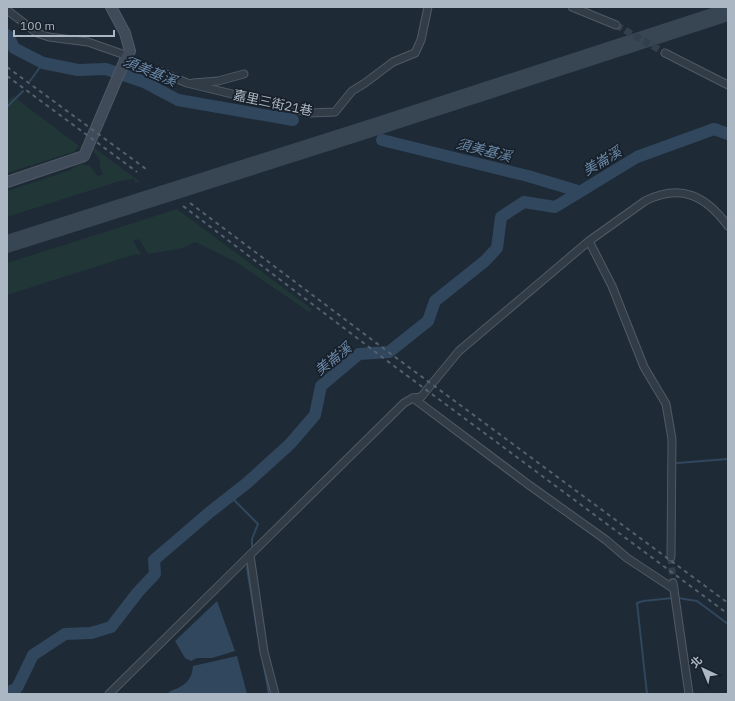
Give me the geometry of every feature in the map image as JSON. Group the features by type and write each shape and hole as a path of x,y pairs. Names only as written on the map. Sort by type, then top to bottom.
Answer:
{"street":[{"path":"7,182 84,156 130,51 125,33 111,7"},
{"name":"嘉里三街21巷","path":"161,72 187,84 310,113 335,112 352,91 393,62 414,53 421,40 428,7"},
{"path":"572,7 616,25"},
{"path":"7,10 38,33 50,37 88,42 126,60"},
{"path":"665,53 728,86"},
{"path":"187,84 218,80 244,74"},
{"path":"109,694 404,402 413,398 421,397 459,351 589,241 645,200 666,193 682,193 702,200 718,213 728,226"},
{"path":"589,241 603,272 612,286 644,367 666,404 672,439 672,557"},
{"path":"413,398 674,592 689,694"},
{"path":"250,555 264,652 275,694"}],"green space":[{"path":"13,96 79,146 73,152 7,173 7,102"},
{"path":"92,146 140,182 135,183 134,179 120,181 7,217 7,191 68,171 81,164 90,166 98,176 103,174 100,168 100,160 91,148"},
{"path":"177,209 312,309 309,312 236,262 195,242 183,248 148,254 139,239 133,241 141,254 136,254 7,295 7,263"}],"water":[{"path":"217,601 235,651 212,658 197,658 191,661 185,658 175,641"},
{"path":"237,656 247,694 167,694 186,683 190,677 193,666"}],"waterway":[{"name":"須美基溪","path":"7,35 14,48 43,63 78,70 106,69 144,82 178,100 293,120"},
{"path":"30,81 43,63"},
{"path":"7,107 23,91"},
{"name":"美崙溪","path":"7,693 17,688 33,655 65,634 91,633 111,627 138,592 155,574 154,560 210,512 247,483 290,444 315,415 321,386 359,354 389,352 428,321 435,301 485,261 497,248 501,217 524,202 555,207 637,157 714,129 728,134"},
{"name":"須美基溪","path":"382,140 528,176 578,191"},
{"path":"677,463 728,459"},
{"path":"231,497 258,524 252,539 252,546"},
{"path":"248,564 247,568 258,636"},
{"path":"647,694 637,603 673,598"},
{"path":"678,598 697,601 728,624"},
{"path":"263,662 269,694"}],"taxiway":[{"path":"7,244 381,125 728,12"}],"tunnel":[{"path":"616,25 665,53"},
{"path":"671,557 673,583"}],"railway":[{"path":"7,67 146,169"},
{"path":"7,76 137,172"},
{"path":"190,203 391,354 728,603"},
{"path":"183,206 386,360 728,614"}]}
